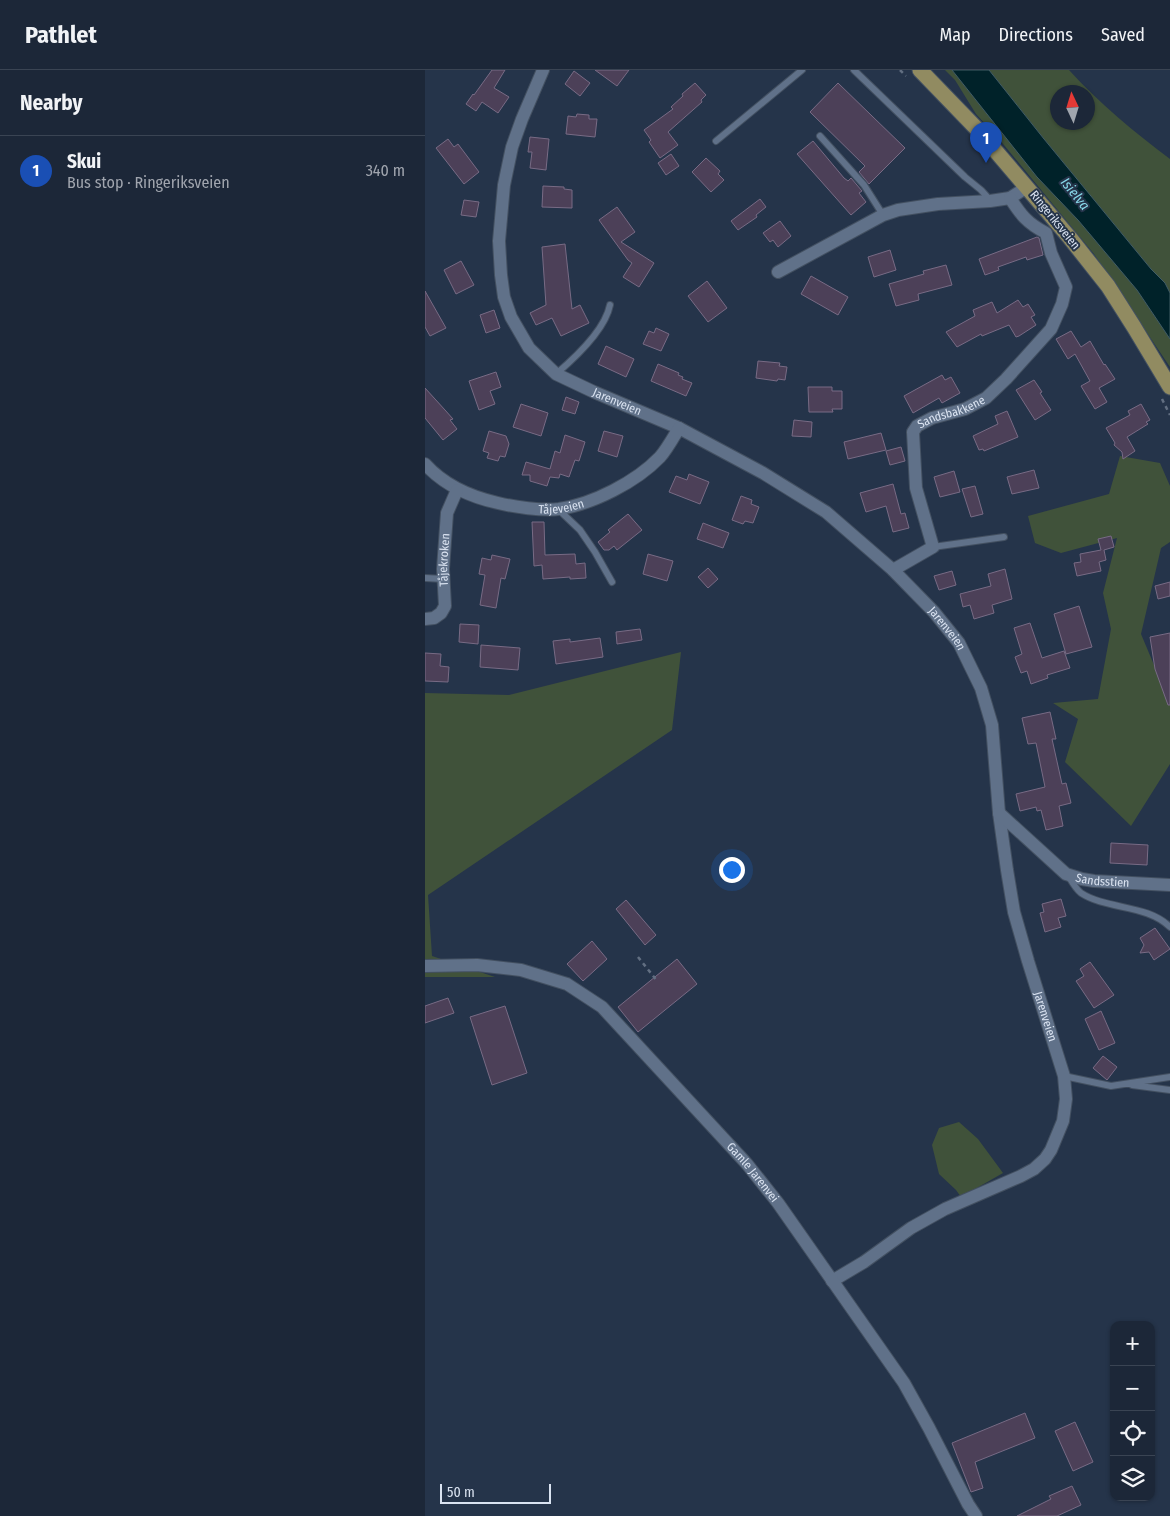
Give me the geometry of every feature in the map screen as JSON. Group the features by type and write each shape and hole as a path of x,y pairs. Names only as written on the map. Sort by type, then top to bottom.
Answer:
{"main road":[{"name":"Ringeriksveien","path":"914,74 952,102 1027,186 1070,238 1107,286 1134,326 1170,387"}],"street":[{"name":"Jarenveien","path":"543,70 522,119 513,147 504,185 499,241 504,297 511,317 529,348 556,374 679,428 763,472 825,512 893,570 933,612 959,643 981,688 992,725 999,813 1014,912 1064,1076 1066,1098 1063,1121 1056,1141 1045,1159 1021,1176 945,1210 911,1228 864,1262 832,1281"},
{"path":"778,272 883,215 898,210 937,204 1010,198 1027,186"},
{"name":"Sandsbakkene","path":"933,547 916,488 913,432 917,426 933,418 965,409 986,398 1006,379 1051,329 1063,304 1065,287 1051,254 1046,232 1035,227 1022,216 1010,198"},
{"name":"Tåjeveien","path":"425,464 432,472 457,490 486,500 515,507 558,509 600,497 637,477 660,456 679,428"},
{"name":"Tåjekroken","path":"425,619 434,618 441,613 445,606 443,569 447,513 457,490"},
{"path":"893,570 933,547"},
{"name":"Sandsstien","path":"999,813 1066,874 1094,881 1170,884"},
{"name":"Gamle Jarenvei","path":"425,966 477,965 521,970 567,984 602,1007 747,1164 778,1202 904,1382 976,1516"}],"lane":[{"path":"716,141 802,70"},
{"path":"854,70 965,177 981,190 990,201"},
{"path":"820,136 864,185 883,215"},
{"path":"556,374 568,364 599,330 610,305"},
{"path":"558,509 580,530 612,582"},
{"path":"933,547 1004,537"},
{"path":"425,578 444,579"},
{"path":"1066,874 1080,892 1111,905 1137,909 1166,923 1170,927"},
{"path":"1064,1076 1111,1086 1170,1077"},
{"path":"1125,1084 1170,1090"}],"path":[{"path":"900,70 914,74"},
{"path":"638,957 658,982"}],"shaded area":[{"path":"945,70 952,70 1037,177 1078,220 1137,290 1170,339 1170,367 1094,254 976,114 955,80"},
{"path":"989,70 1069,70 1083,85 1050,85 1050,130 1095,130 1095,97 1117,117 1170,159 1170,293 1165,283 1151,269"},
{"path":"1120,456 1160,463 1170,486 1170,542 1161,548 1141,634 1170,703 1170,764 1131,826 1065,762 1078,719 1053,703 1098,699 1111,629 1103,593 1117,538 1061,553 1035,543 1028,516 1109,494"},
{"path":"681,652 672,730 428,895 432,956 495,977 425,977 425,693 509,695"},
{"path":"959,1122 978,1139 1003,1173 961,1197 939,1174 932,1145 939,1128"}],"water":[{"name":"Isielva","path":"952,70 989,70 1151,269 1165,283 1170,293 1170,339 1137,290 1078,220 1037,177"}],"building":[{"path":"492,70 505,70 494,88 509,97 498,113 482,102 476,111 466,104"},
{"path":"595,70 629,70 617,86"},
{"path":"574,71 590,83 580,96 565,84"},
{"path":"695,83 706,95 701,100 702,102 668,132 678,145 660,158 649,142 651,140 644,130 673,109 671,107 683,96 682,94"},
{"path":"838,83 905,148 869,184 859,172 865,166 810,112"},
{"path":"577,114 589,115 589,119 597,119 595,137 566,134 568,116 576,117"},
{"path":"530,137 549,139 546,170 530,168 532,152 528,152"},
{"path":"448,139 454,147 458,144 479,172 464,184 436,148"},
{"path":"813,141 844,178 848,181 851,178 862,191 859,193 866,202 851,215 797,154"},
{"path":"671,154 679,166 666,175 658,163"},
{"path":"706,158 720,171 718,174 724,180 711,192 692,172"},
{"path":"543,186 564,187 564,189 572,190 572,208 542,207"},
{"path":"760,199 766,207 756,215 757,217 738,230 731,221"},
{"path":"464,200 479,202 476,217 461,215"},
{"path":"617,207 635,232 621,242 654,263 639,287 623,277 632,263 599,220"},
{"path":"780,221 791,236 778,247 773,240 770,242 763,233"},
{"path":"1037,237 1039,238 1043,255 1027,260 1026,257 998,267 999,270 985,275 979,259"},
{"path":"565,244 572,309 580,305 589,323 561,336 552,318 536,325 530,313 546,305 542,247"},
{"path":"890,250 896,270 874,277 868,257"},
{"path":"461,261 474,285 456,294 444,270"},
{"path":"946,265 952,285 918,294 919,300 896,306 889,284 924,274 923,271"},
{"path":"811,276 848,297 838,315 801,294"},
{"path":"707,281 727,308 708,322 688,296"},
{"path":"425,291 446,328 430,336 425,327"},
{"path":"1018,300 1023,307 1028,304 1035,315 1031,317 1036,325 1019,336 1016,337 1009,325 982,336 981,334 957,347 946,332 975,316 973,310 992,302 997,313"},
{"path":"494,310 500,328 486,333 480,315"},
{"path":"656,328 669,334 661,351 643,344 649,331 654,333"},
{"path":"1071,331 1081,347 1090,341 1115,379 1099,388 1107,402 1095,409 1081,386 1090,381 1075,354 1068,359 1056,339"},
{"path":"606,346 634,359 626,377 598,364"},
{"path":"758,361 780,363 779,366 787,367 785,380 778,379 777,381 756,378"},
{"path":"658,364 679,373 678,375 683,377 682,379 692,383 686,396 651,381"},
{"path":"496,372 501,387 490,391 495,404 479,410 469,381"},
{"path":"942,375 945,380 951,377 960,393 942,403 939,398 913,413 904,396"},
{"path":"1034,380 1051,410 1035,420 1016,390"},
{"path":"808,387 832,387 832,391 842,391 842,409 832,409 833,412 809,412"},
{"path":"425,388 453,419 450,420 457,429 443,440 425,418"},
{"path":"566,397 579,402 575,414 562,410"},
{"path":"521,404 548,413 541,436 513,427"},
{"path":"1141,404 1150,420 1146,422 1148,424 1127,437 1135,451 1123,459 1122,452 1114,445 1115,443 1106,428 1130,415 1128,411"},
{"path":"1007,411 1018,437 984,451 983,449 979,450 973,436 998,424 995,416"},
{"path":"794,420 812,422 811,437 792,436"},
{"path":"489,431 506,436 509,444 505,457 500,456 498,461 487,458 489,453 483,451"},
{"path":"604,431 623,436 617,457 598,451"},
{"path":"881,433 886,450 848,459 844,442"},
{"path":"565,435 585,442 579,461 575,460 569,477 560,474 559,478 550,477 547,486 530,481 530,475 522,475 526,462 550,469 555,451 560,453"},
{"path":"901,447 905,461 890,465 886,451"},
{"path":"1034,470 1039,488 1012,494 1007,477"},
{"path":"954,471 960,492 940,497 934,477"},
{"path":"689,474 709,482 700,504 669,492 676,476 687,480"},
{"path":"893,484 901,514 905,513 909,528 893,532 886,506 866,512 860,493"},
{"path":"975,486 983,514 971,517 962,489"},
{"path":"741,496 752,500 751,504 759,507 753,523 745,521 743,524 732,520"},
{"path":"628,514 642,530 617,550 614,546 609,550 604,550 598,542 610,532 608,530"},
{"path":"532,522 544,522 545,555 575,554 576,564 585,563 586,578 543,579 542,565 534,566"},
{"path":"703,523 729,533 723,548 697,539"},
{"path":"1111,536 1114,547 1104,550 1106,560 1099,562 1101,571 1077,576 1074,563 1081,562 1080,554 1101,550 1098,539"},
{"path":"648,554 673,561 667,581 643,574"},
{"path":"492,555 510,559 505,579 501,578 496,608 480,605 485,575 479,574 482,558 491,560"},
{"path":"708,568 718,579 708,588 698,577"},
{"path":"1005,569 1012,599 992,605 994,613 974,619 970,605 963,607 960,594 991,586 988,574"},
{"path":"952,571 956,585 939,590 934,576"},
{"path":"1170,582 1170,596 1158,599 1155,586"},
{"path":"1079,606 1092,647 1066,654 1054,614"},
{"path":"1030,623 1042,658 1064,651 1070,668 1047,675 1048,678 1031,684 1027,671 1021,673 1015,657 1022,654 1014,628"},
{"path":"460,624 479,625 478,644 459,642"},
{"path":"640,629 642,640 617,644 616,632"},
{"path":"1170,633 1170,705 1168,705 1155,669 1150,637"},
{"path":"600,638 603,657 556,664 553,641 570,639 570,642"},
{"path":"481,645 520,648 518,670 480,667"},
{"path":"425,653 441,654 440,666 449,667 448,682 425,681"},
{"path":"1050,712 1056,739 1052,739 1062,784 1066,783 1071,803 1059,806 1063,826 1046,830 1041,810 1037,811 1036,807 1020,811 1016,794 1045,787 1036,743 1028,744 1022,718"},
{"path":"1111,843 1148,845 1147,865 1110,863"},
{"path":"1061,899 1066,916 1058,918 1061,927 1045,932 1040,913 1044,912 1042,904"},
{"path":"626,900 656,935 645,945 616,909"},
{"path":"1155,928 1170,949 1154,960 1149,952 1140,953 1144,945 1140,938"},
{"path":"592,941 607,959 583,981 567,964"},
{"path":"677,959 697,984 638,1032 618,1007"},
{"path":"1090,962 1114,995 1094,1008 1076,981 1084,976 1080,969"},
{"path":"448,998 454,1013 425,1023 425,1006"},
{"path":"505,1006 527,1073 492,1085 470,1017"},
{"path":"1101,1011 1115,1043 1099,1050 1085,1019"},
{"path":"1103,1056 1117,1067 1107,1080 1093,1068"},
{"path":"1025,1413 1035,1438 975,1462 983,1488 971,1492 952,1443"},
{"path":"1075,1422 1093,1462 1073,1471 1055,1431"},
{"path":"1072,1486 1081,1505 1057,1516 1017,1516 1051,1499 1049,1496"}],"place":[{"name":"Skui","path":"986,163"}]}
